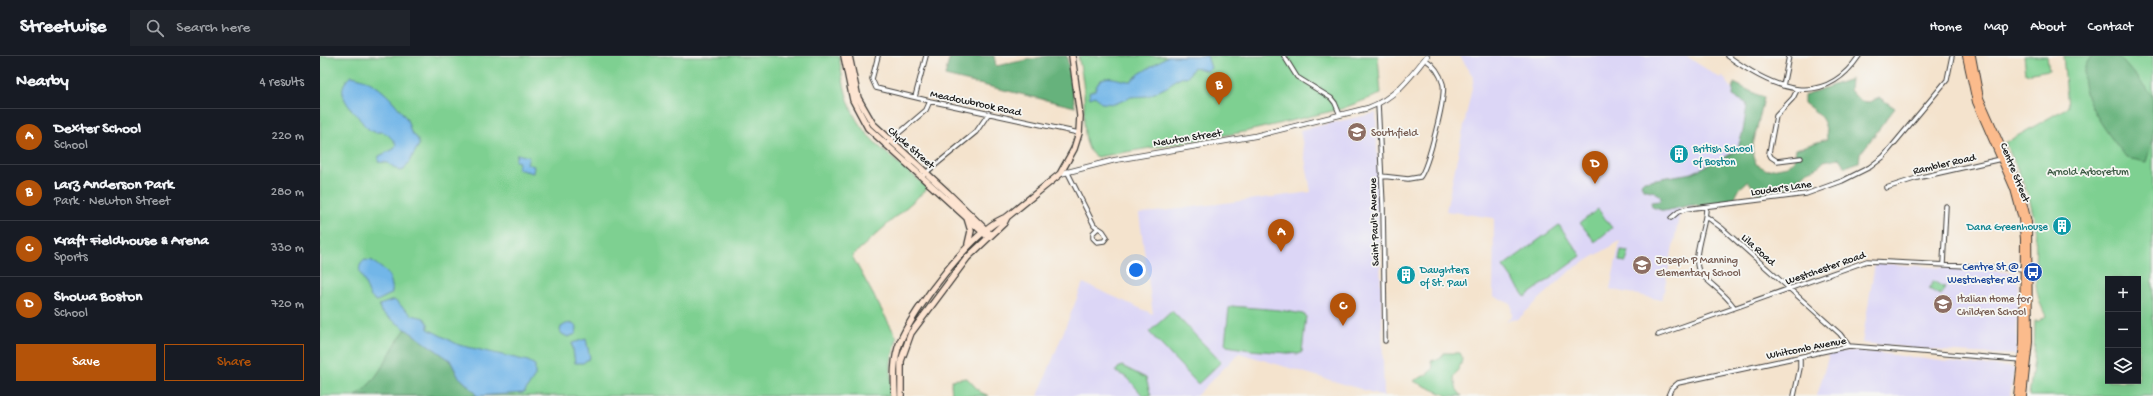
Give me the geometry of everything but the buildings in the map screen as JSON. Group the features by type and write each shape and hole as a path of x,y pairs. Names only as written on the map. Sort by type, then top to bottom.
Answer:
{"highway":[{"name":"Centre Street","path":"1966,56 1975,100 2004,158"},
{"name":"Centre Street","path":"1972,56 1980,98 2004,158 2021,216 2026,269 2023,396"},
{"name":"Centre Street","path":"2017,396 2025,360"}],"main road":[{"name":"Clyde Street","path":"844,56 850,92 856,109 868,128 924,174 989,236"},
{"name":"Clyde Street","path":"849,56 855,86 862,106 873,124 888,143"},
{"path":"1060,174 1074,149 1079,133 1079,96 1072,56"},
{"name":"Clyde Street","path":"924,174 967,218 985,232"},
{"name":"Newton Street","path":"895,396 895,363 901,338 918,310 967,247 1000,219 1007,217 1060,174"},
{"name":"Newton Street","path":"901,396 901,361 911,333 962,264 1004,223 1007,217"},
{"path":"967,218 971,231 967,247"}],"street":[{"name":"Meadowbrook Road","path":"878,56 873,82 876,88 930,102 989,113 1079,133"},
{"path":"915,97 926,56"},
{"path":"1284,56 1297,77 1331,98 1340,115"},
{"path":"1728,56 1769,81 1797,90 1814,90 1828,85 1850,68 1859,56"},
{"path":"1783,86 1789,56"},
{"name":"Louder's Lane","path":"1671,218 1682,210 1806,194 1842,181 1870,167 1883,157 1947,80 1950,74 1952,56"},
{"path":"1380,103 1401,88 1426,57 1436,70 1444,85 1428,161 1420,177 1408,179 1380,176"},
{"path":"1797,90 1793,98 1776,116 1769,153 1771,157 1777,161 1800,158"},
{"path":"888,143 926,110 930,102"},
{"name":"Newton Street","path":"1060,174 1115,160 1244,138 1340,115 1380,103"},
{"name":"Saint Paul's Avenue","path":"1380,103 1380,176 1383,206 1385,341"},
{"path":"924,174 976,132 989,113"},
{"name":"Rambler Road","path":"1886,188 1917,178 2004,158"},
{"path":"1067,171 1097,229"},
{"path":"1943,264 1946,206"},
{"path":"1706,207 1707,217 1697,258 1698,268 1701,274 1728,298 1734,307"},
{"name":"Lila Road","path":"1707,217 1723,229 1840,334 1849,346"},
{"name":"Westchester Road","path":"1658,335 1867,261 2026,269"},
{"name":"Whitcomb Avenue","path":"1668,396 1671,389 1678,383 1800,358 1849,346 2025,360"},
{"path":"1794,396 1800,368 1800,358"}],"shaded area":[{"path":"1460,56 1686,56 1720,78 1722,75 1731,87 1755,97 1735,201 1681,208 1662,300 1610,289 1620,241 1571,270 1518,319 1505,321 1512,316 1511,304 1493,296 1494,218 1446,211 1474,78"},
{"path":"1376,113 1384,396 1239,353 1196,396 1038,396 1083,283 1153,314 1139,214 1311,192 1300,130"},
{"name":"Italian Home for Children School","path":"1875,263 2018,273 2017,355 1956,352 1862,343"},
{"path":"1845,351 1871,352 1963,364 2012,367 2014,370 2010,396 1817,396 1829,354"}],"green space":[{"path":"320,56 839,56 848,101 860,125 878,145 928,188 852,256 897,338 891,362 891,396 320,396"},
{"path":"950,56 994,56 996,66 1047,56 1067,56 1075,107 945,76"},
{"path":"1078,56 1378,56 1381,94 1341,109 1244,132 1097,157 1088,147 1084,128 1084,88"},
{"path":"2024,56 2047,56 2049,70 2026,74"},
{"name":"Arnold Arboretum","path":"2063,56 2153,56 2153,396 2029,396 2034,359 2035,321 2039,321 2046,316 2041,305 2036,283 2036,238 2031,204 2005,143 2068,107"},
{"path":"2092,56 2118,56 2153,96 2153,138 2146,162 2127,158 2101,123 2093,108 2086,94 2084,80 2085,67"},
{"path":"1851,79 1850,90 1860,101 1869,102 1880,98 1895,108 1860,154 1859,162 1845,167 1839,158 1824,161 1818,167 1807,172 1783,188 1773,192 1759,194 1748,181 1740,188 1734,199 1705,207 1692,205 1664,211 1652,207 1651,202 1660,201 1661,197 1655,192 1643,189 1641,184 1644,181 1692,173 1737,151 1743,131 1747,106 1746,103 1733,96 1734,83 1764,98 1752,149 1756,164 1767,170 1787,166 1794,161 1796,149 1827,139 1824,122 1818,114 1804,103 1804,95"},
{"path":"1598,209 1612,228 1595,242 1580,223"},
{"path":"1559,225 1581,256 1525,297 1503,266"},
{"path":"1621,250 1629,251 1626,262 1619,261"},
{"path":"1933,281 1945,288 1941,295 1929,289"},
{"path":"1231,306 1280,310 1303,314 1306,316 1302,352 1299,354 1250,350 1227,346 1225,344 1229,308"},
{"path":"1172,311 1221,362 1198,384 1149,332"},
{"path":"406,329 450,360 458,376 475,392 476,396 355,396 364,390 371,382"},
{"path":"1444,353 1460,353 1462,356 1461,363 1454,378 1457,390 1462,396 1448,396 1413,381 1426,375 1433,369 1431,361 1440,359"},
{"path":"1122,366 1146,378 1151,396 1143,396 1128,378 1116,372 1118,368"},
{"path":"967,378 980,392 989,396 952,396 952,380"}],"water":[{"path":"1168,56 1207,56 1211,68 1207,71 1194,67 1188,76 1175,80 1167,87 1148,96 1131,97 1115,104 1101,103 1095,96 1090,98 1089,92 1095,90 1098,83 1102,79 1111,78 1131,81 1139,74"},
{"path":"351,76 368,81 384,92 397,106 407,120 411,132 418,139 419,145 404,170 399,171 388,163 378,162 379,156 394,149 396,144 390,136 382,132 374,132 368,129 347,103 344,98 343,87"},
{"path":"517,154 529,157 527,164 534,166 533,173 517,169 519,162 515,161"},
{"path":"365,260 373,261 387,273 392,284 391,294 377,301 370,296 360,271 360,265"},
{"path":"394,300 412,315 424,318 428,323 428,329 459,345 528,361 535,365 535,376 524,393 476,396 475,392 458,376 450,360 381,312 379,305"},
{"path":"573,323 577,327 576,334 568,337 562,334 560,331 561,327 566,324"},
{"path":"586,339 590,358 583,363 575,363 572,343"}],"place":[{"name":"Larz Anderson Park","path":"1219,105"},
{"name":"Southfield","path":"1357,132"},
{"name":"British School of Boston","path":"1679,154"},
{"name":"Showa Boston","path":"1595,184"},
{"name":"Dana Greenhouse","path":"2062,226"},
{"name":"Dexter School","path":"1281,252"},
{"name":"Joseph P Manning Elementary School","path":"1642,265"},
{"name":"Centre St @ Westchester Rd","path":"2033,272"},
{"name":"Daughters of St. Paul","path":"1406,275"},
{"name":"Italian Home for Children School","path":"1943,304"},
{"name":"Kraft Fieldhouse & Arena","path":"1343,326"}]}
